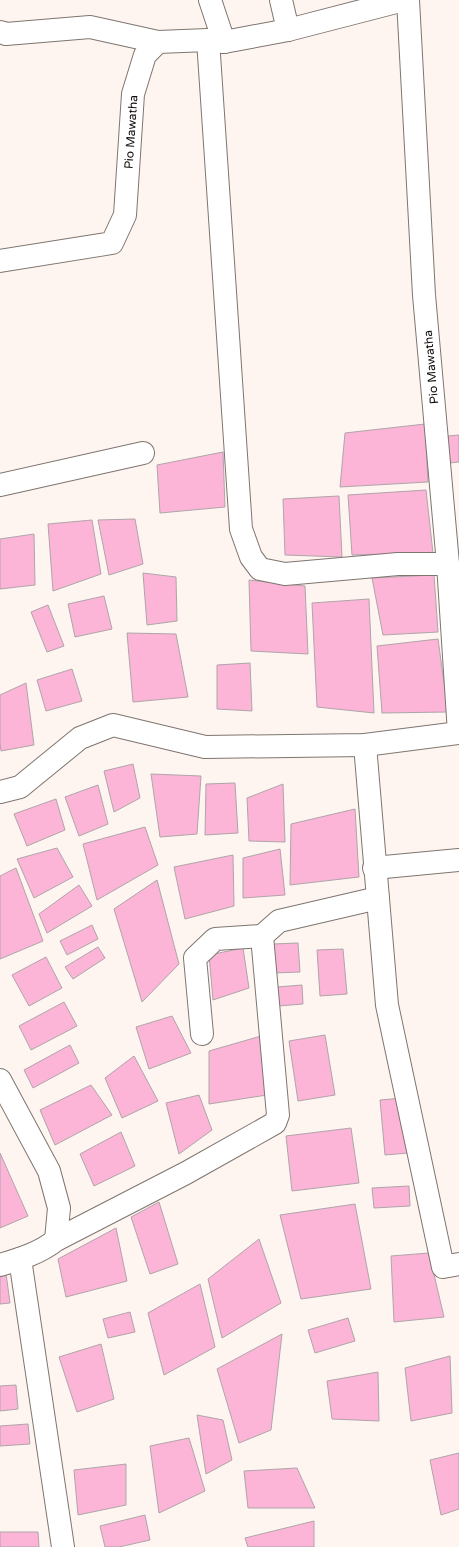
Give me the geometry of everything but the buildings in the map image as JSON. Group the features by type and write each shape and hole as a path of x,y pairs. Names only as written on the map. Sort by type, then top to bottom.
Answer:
{"street":[{"path":"210,0 216,41 241,529 251,557 260,570 285,574 398,564 448,564"},
{"path":"281,0 288,30"},
{"path":"0,32 6,34 90,28 158,42 216,41 288,30 404,0"},
{"name":"Pio Mawatha","path":"408,0 424,295 448,564 459,733"},
{"name":"Pio Mawatha","path":"0,261 112,243 125,215 133,94 145,55 158,42"},
{"path":"0,484 143,453"},
{"path":"0,792 20,787 80,738 114,725 205,747 365,745 459,733"},
{"path":"365,745 374,868 387,1005 444,1267 459,1264"},
{"path":"374,868 459,860"},
{"path":"202,1034 194,958 215,939 262,936 279,921 378,898"},
{"path":"63,1547 10,1262 45,1248 56,1240 186,1173 275,1123 278,1115 262,936"},
{"path":"0,1080 49,1171 59,1208 56,1240"}]}
